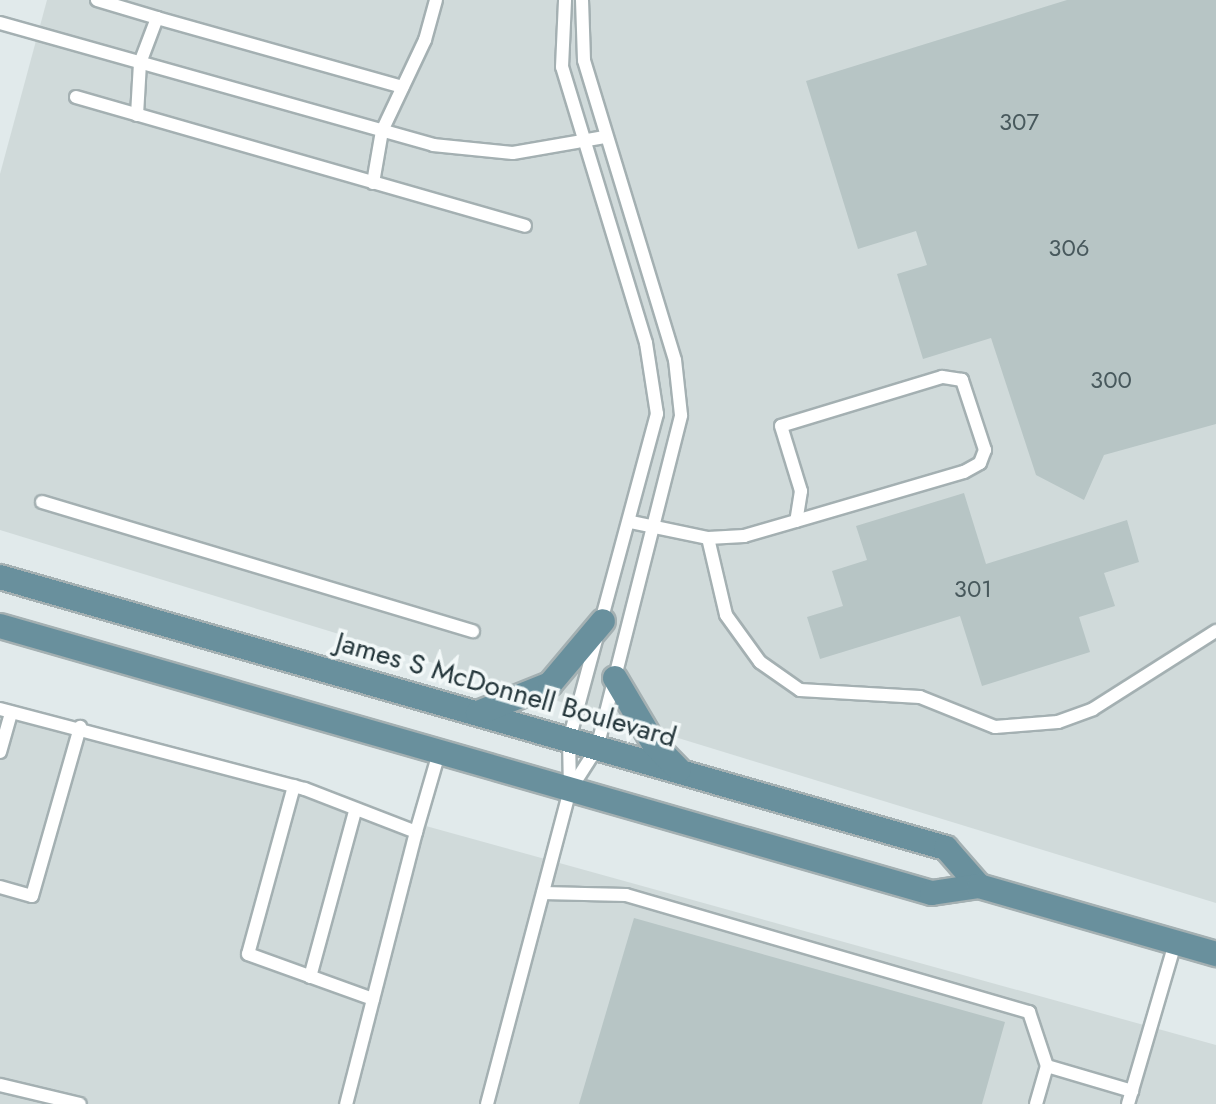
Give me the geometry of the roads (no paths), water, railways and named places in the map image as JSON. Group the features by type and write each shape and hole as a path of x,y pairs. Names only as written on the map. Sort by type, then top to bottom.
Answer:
{"main road":[{"name":"James S McDonnell Boulevard","path":"0,577 946,848 979,886"},
{"path":"478,713 550,684 603,621"},
{"path":"0,626 932,893 979,886 1216,954"},
{"path":"615,678 646,734 681,772"}],"lane":[{"path":"97,0 403,87"},
{"path":"373,183 382,131 403,87 436,0"},
{"path":"487,1104 570,790 569,740 631,522 657,414 656,385 562,67 565,0"},
{"path":"570,790 597,748 681,415 679,382 584,60 582,0"},
{"path":"137,115 140,63 157,18"},
{"path":"0,23 382,131 472,152 513,153 605,137"},
{"path":"76,97 525,226"},
{"path":"631,522 708,538 744,536 796,521 980,463 985,439 962,380 942,377 781,426 801,491 796,521"},
{"path":"42,502 473,631"},
{"path":"708,538 726,615 760,662 800,690 920,697 995,727 1058,722 1093,709 1216,631"},
{"path":"0,752 6,711 80,727 294,786 416,832"},
{"path":"0,887 32,896 80,727"},
{"path":"346,1104 439,753"},
{"path":"294,786 248,954 373,999"},
{"path":"310,977 355,811"},
{"path":"543,893 626,895 1029,1012 1047,1066 1036,1104"},
{"path":"1047,1066 1130,1098 1175,943"},
{"path":"0,1085 80,1104"}]}
